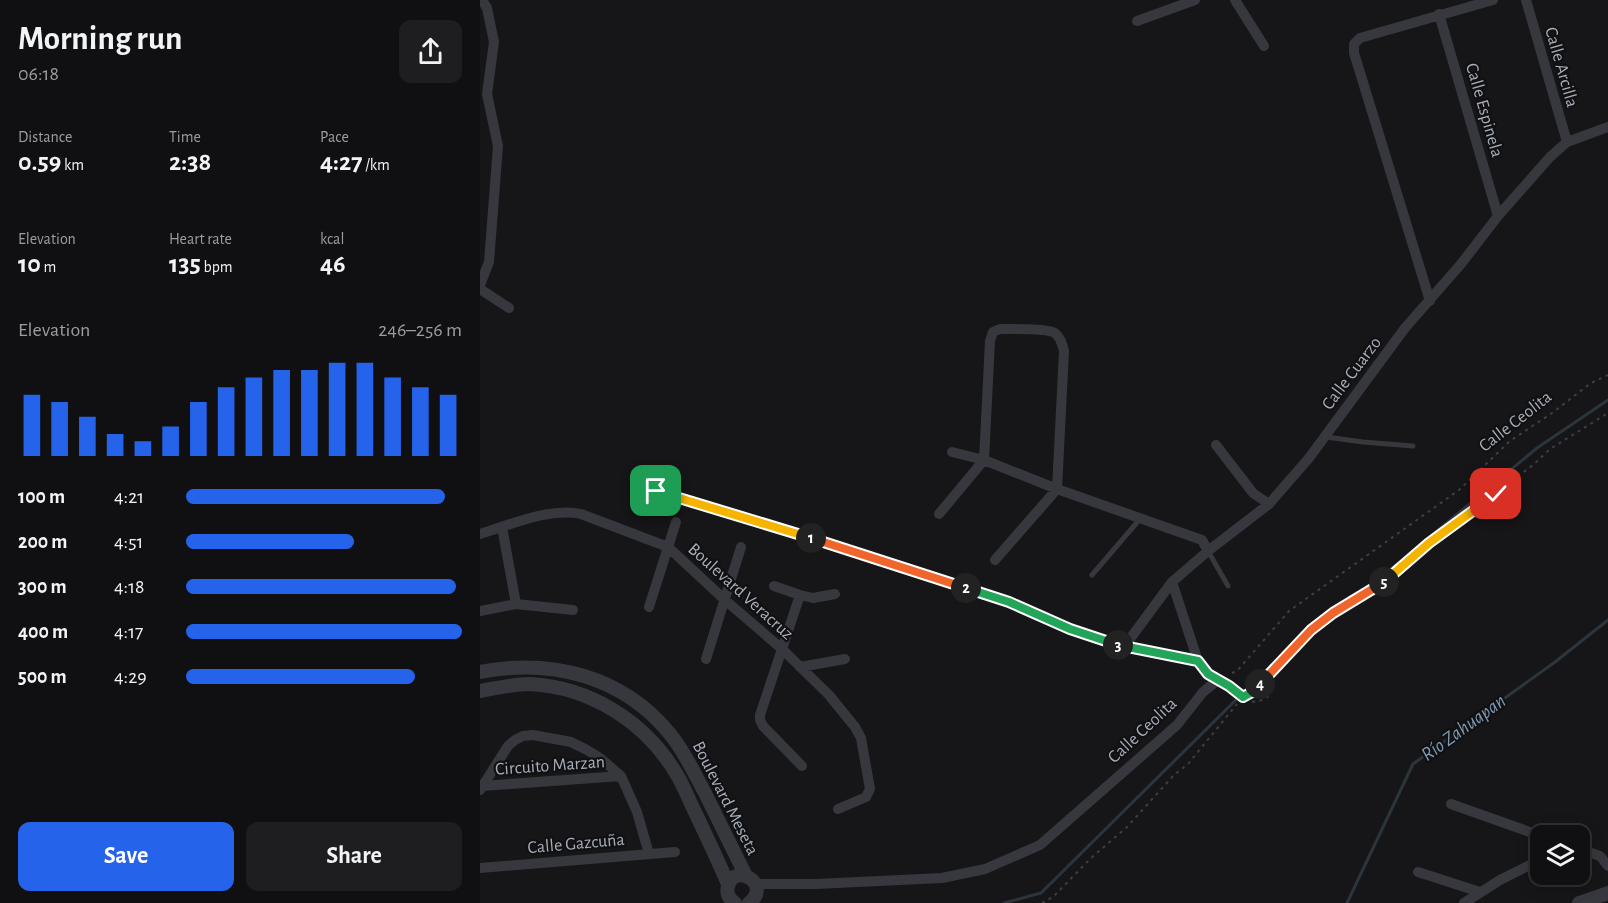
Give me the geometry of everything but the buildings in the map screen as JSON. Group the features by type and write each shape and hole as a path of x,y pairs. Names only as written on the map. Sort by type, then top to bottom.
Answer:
{"street":[{"path":"482,0 487,8 494,42 483,97 498,146 489,262 480,287 509,308"},
{"path":"1137,21 1195,0"},
{"path":"1235,0 1264,46"},
{"path":"1430,301 1358,64 1354,44 1360,38 1493,0"},
{"name":"Calle Arcilla","path":"1526,0 1567,142"},
{"name":"Calle Espinela","path":"1439,14 1498,216"},
{"name":"Calle Cuarzo","path":"1124,647 1172,582 1269,504 1309,458 1405,328 1550,157 1567,142 1608,127"},
{"path":"939,514 984,460 990,341 993,332 1000,329 1049,330 1057,334 1062,341 1064,351 1058,489 995,560"},
{"path":"1216,445 1253,493 1269,504"},
{"path":"952,452 984,460 1202,540 1208,551"},
{"path":"635,481 656,491 1009,602 1070,629 1124,647 1198,661"},
{"name":"Boulevard Veracruz","path":"480,534 552,514 573,512 668,547 801,667 829,695 855,727 861,738 870,789 866,797 838,809"},
{"path":"649,607 676,522"},
{"path":"502,527 516,604"},
{"path":"706,659 741,547"},
{"path":"1172,582 1198,661 1208,674 1240,695"},
{"path":"774,586 813,598 835,594"},
{"path":"800,595 760,720 763,726 802,766"},
{"path":"480,610 516,604 573,610"},
{"path":"801,667 845,659"},
{"name":"Boulevard Meseta","path":"480,672 503,667 524,666 569,671 592,678 636,700 672,735 687,757 753,892"},
{"name":"Calle Ceolita","path":"753,892 816,884 942,878 985,869 1040,845 1177,724 1203,692 1218,680"},
{"name":"Boulevard Meseta","path":"480,691 530,684 553,687 601,703 639,728 677,774 728,884"},
{"name":"Circuito Marzan","path":"481,788 514,740 533,735 571,742 600,758 621,776 637,812 649,854"},
{"name":"Circuito Marzan","path":"481,788 621,776"},
{"path":"1450,804 1530,832"},
{"name":"Calle Gazcuña","path":"480,868 675,852"},
{"path":"1590,852 1600,855 1608,866"},
{"path":"1464,903 1500,880 1530,865"},
{"path":"1418,872 1480,892"},
{"path":"728,901 728,884 739,875 753,892"},
{"path":"1579,903 1608,893"}],"lane":[{"path":"1324,436 1413,446"},
{"path":"1092,574 1141,519"},
{"path":"1208,551 1228,586"}],"path":[{"name":"Calle Ceolita","path":"1218,680 1237,671 1289,611 1459,490 1510,441 1591,384 1608,375"},
{"path":"1042,903 1053,897 1090,859 1127,827 1174,775 1188,764 1240,695 1252,692 1311,630 1333,613 1382,584 1429,543 1533,465 1550,449 1608,413"},
{"path":"1240,695 1252,703 1261,701 1269,695 1274,686 1274,671"}],"waterway":[{"path":"1004,903 1041,893 1252,684 1537,448 1608,400"},
{"name":"Río Zahuapan","path":"1347,903 1413,764 1555,662 1608,620"}],"route":[{"path":"656,491 1009,602 1070,629 1124,647 1198,661 1208,674 1243,697 1252,692 1274,671 1311,630 1333,613 1382,584 1429,543 1496,494"}]}
